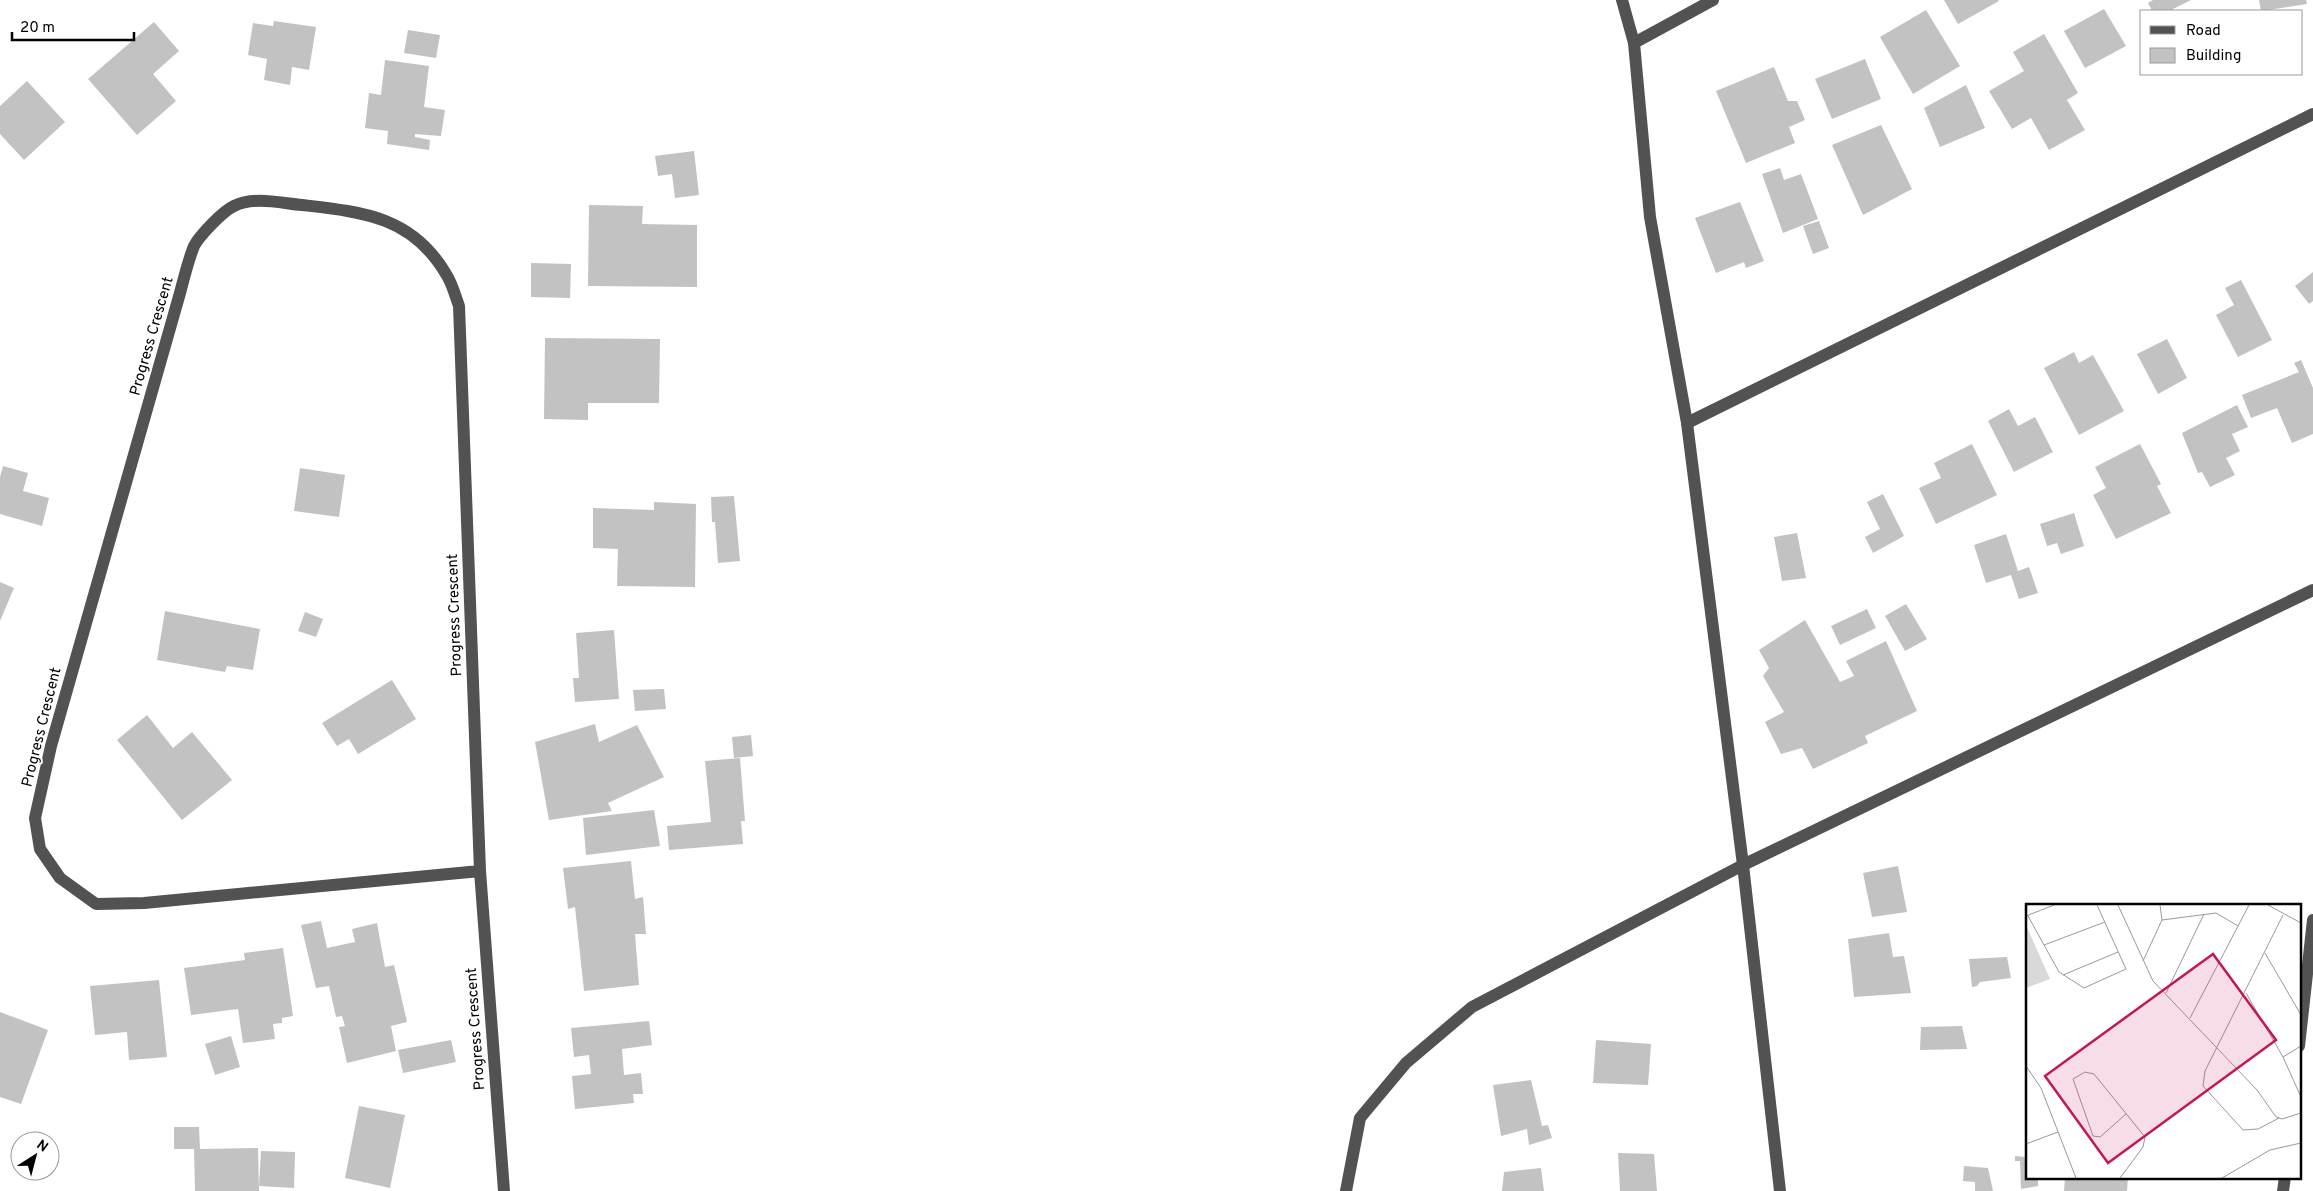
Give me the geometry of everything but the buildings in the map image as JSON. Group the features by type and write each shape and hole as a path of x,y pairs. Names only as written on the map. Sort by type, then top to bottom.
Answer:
{"street":[{"path":"1622,0 1634,42 1650,217 1687,423 1743,865 1780,1191"},
{"path":"1634,42 1713,0"},
{"path":"1687,423 2313,114"},
{"name":"Progress Crescent","path":"480,871 144,903 96,904 60,878 40,849 35,818 51,746 180,293 195,245 216,220 234,206 260,200 361,212 386,220 410,234 429,251 447,274 459,306 480,871 503,1188"},
{"path":"1346,1191 1360,1118 1406,1063 1472,1007 1743,865 2313,590"},
{"path":"2300,1037 2313,920"},
{"path":"2283,1191 2285,1178"}]}
